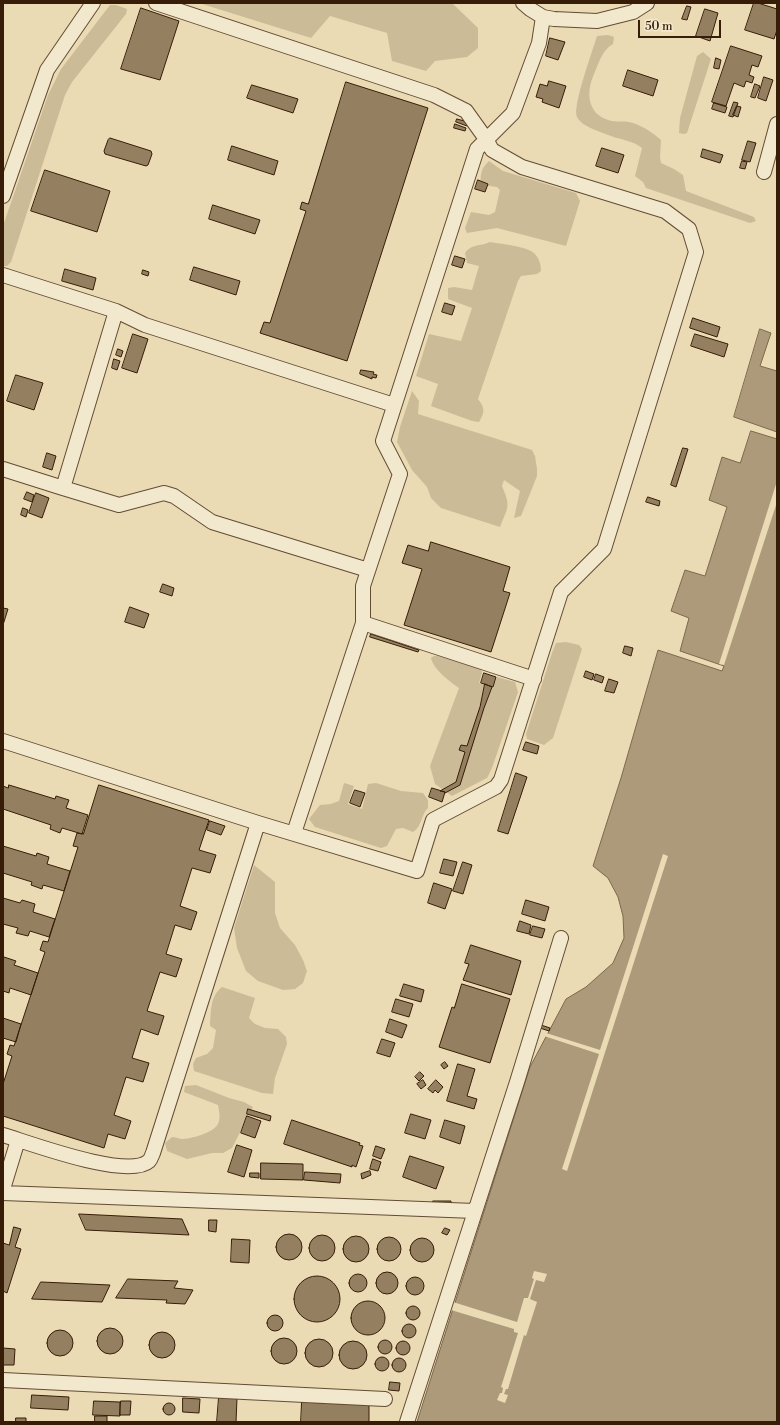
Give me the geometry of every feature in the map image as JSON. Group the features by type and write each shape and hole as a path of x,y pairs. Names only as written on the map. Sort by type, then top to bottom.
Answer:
{"street":[{"path":"3,196 47,70 94,3"},
{"path":"3,741 258,823 417,871 432,820 496,787 501,780 562,592 604,549 696,252 689,229 665,211 522,167 492,150 466,111 434,96 156,3"},
{"path":"523,3 543,17 597,21 634,12 647,3"},
{"path":"294,833 363,623 363,586 400,474 383,441 477,149 513,113 539,43 543,17"},
{"path":"764,172 777,124"},
{"path":"3,275 116,311 145,325 394,405"},
{"path":"63,488 116,311"},
{"path":"3,468 119,505 164,493 174,496 212,522 368,570"},
{"path":"363,623 534,679"},
{"path":"3,1135 74,1157 113,1166 140,1165 149,1161 153,1153 258,823"},
{"path":"407,1422 561,938"},
{"path":"3,1189 18,1140"},
{"path":"3,1193 475,1211"},
{"path":"3,1380 385,1399"}],"shaded area":[{"path":"199,3 452,3 478,28 478,48 467,57 435,61 426,71 392,61 387,33 330,16 311,38"},
{"path":"110,5 116,5 127,9 126,14 72,82 65,95 11,262 7,266 3,266 3,226 48,95 61,69"},
{"path":"608,35 614,37 613,44 601,57 591,81 589,95 592,107 601,117 608,120 630,122 641,126 661,140 661,163 683,175 686,191 754,217 756,221 750,223 646,188 643,182 635,176 642,148 632,142 592,129 579,121 576,111 577,102 597,36"},
{"path":"703,52 711,59 687,133 679,133 680,118 697,56"},
{"path":"489,161 503,171 576,193 580,201 566,246 497,228 467,233 465,228 471,212 489,215 495,212 500,190 497,187 481,185 484,166"},
{"path":"490,242 519,247 534,253 540,264 541,271 537,274 521,276 518,281 478,399 483,410 479,422 472,421 431,406 438,384 416,376 429,334 461,341 472,308 448,299 448,288 454,287 472,290 479,266 467,263 465,253 474,246"},
{"path":"760,329 771,333 760,366 777,371 777,432 734,417"},
{"path":"412,391 419,401 418,414 532,450 535,456 537,476 521,516 514,518 520,491 504,480 502,486 507,498 507,507 500,527 441,508 431,498 427,487 412,470 397,442 400,427"},
{"path":"751,431 777,439 777,1422 417,1422 530,1067 566,999 586,987 613,963 624,938 623,916 618,897 608,878 593,866 621,778 658,650 722,671 724,666 680,651 689,618 671,611 685,570 705,576 727,507 709,500 722,457 740,463"},
{"path":"566,642 579,645 582,649 553,738 544,745 527,739 526,734 556,643"},
{"path":"434,656 481,669 482,673 479,683 493,688 497,677 515,682 518,692 492,768 487,778 452,796 435,784 430,766 459,688 438,671 432,662 431,658"},
{"path":"344,783 354,786 348,804 362,809 368,784 376,783 401,791 423,793 428,800 428,808 416,830 413,832 403,828 396,829 387,846 381,848 315,827 309,819 320,805 331,804 339,801"},
{"path":"254,865 275,882 275,913 280,928 295,945 307,971 303,983 295,989 283,990 258,981 246,971 237,948 234,928"},
{"path":"222,987 255,998 249,1018 255,1024 265,1028 278,1029 286,1037 287,1044 275,1078 273,1094 262,1093 194,1071 193,1064 196,1058 207,1054 213,1048 216,1030 210,1026 211,1010 215,995"},
{"path":"196,1085 229,1098 244,1102 253,1107 232,1148 223,1153 212,1153 187,1159 167,1151 165,1143 172,1137 185,1139 207,1133 218,1124 220,1114 218,1105 184,1092 185,1086"}],"pier":[{"path":"777,481 777,502 724,665 719,664"},
{"path":"663,854 668,856 567,1171 562,1169 599,1054 544,1036 546,1033 600,1050"},
{"path":"534,1271 547,1274 544,1282 536,1280 530,1299 537,1302 526,1336 524,1335 508,1389 506,1389 504,1394 508,1395 505,1403 497,1400 500,1393 502,1393 503,1388 501,1387 518,1333 514,1332 514,1329 451,1310 453,1302 517,1322 524,1298 528,1298 534,1279 532,1278"}],"building":[{"path":"754,3 777,9 777,30 774,39 745,30"},
{"path":"687,6 691,7 687,20 682,19"},
{"path":"141,8 179,21 160,80 121,69"},
{"path":"705,9 718,13 710,41 696,36"},
{"path":"550,38 565,42 558,60 546,56"},
{"path":"731,46 762,56 758,67 752,65 749,75 754,77 752,83 746,81 744,87 734,83 726,106 712,102"},
{"path":"716,58 721,60 719,69 714,68"},
{"path":"628,70 658,80 653,96 623,86"},
{"path":"764,77 773,80 766,101 758,98"},
{"path":"549,81 566,86 559,108 542,102 543,99 536,97 540,84 547,86"},
{"path":"346,82 428,108 347,361 260,333 264,322 270,323 306,211 300,209 302,202 308,204"},
{"path":"755,84 760,86 755,98 751,97"},
{"path":"252,85 298,99 293,113 247,98"},
{"path":"734,102 738,103 733,117 729,116"},
{"path":"714,103 727,107 725,113 712,109"},
{"path":"737,106 741,107 738,117 733,115"},
{"path":"457,119 468,122 467,126 456,122"},
{"path":"455,124 466,128 465,131 454,128"},
{"path":"110,138 151,151 152,154 148,165 146,166 105,154 104,151"},
{"path":"748,141 756,143 750,162 742,160"},
{"path":"232,146 278,161 274,175 228,160"},
{"path":"602,148 624,155 618,173 596,166"},
{"path":"703,149 723,155 720,163 701,157"},
{"path":"742,161 747,162 745,169 740,168"},
{"path":"45,170 110,191 97,232 31,211"},
{"path":"478,180 488,184 485,192 475,189"},
{"path":"213,205 260,220 255,234 209,219"},
{"path":"455,256 465,259 462,268 452,265"},
{"path":"194,267 240,281 236,295 190,280"},
{"path":"65,269 96,278 93,290 62,281"},
{"path":"143,270 149,272 148,276 142,274"},
{"path":"445,303 455,306 452,315 442,312"},
{"path":"693,318 720,327 717,337 690,328"},
{"path":"133,334 148,339 137,373 122,368"},
{"path":"695,334 728,344 724,357 691,346"},
{"path":"118,349 123,351 121,357 116,355"},
{"path":"114,359 120,361 117,370 112,368"},
{"path":"361,370 374,372 373,374 377,375 376,378 372,377 372,379 360,374"},
{"path":"16,375 43,383 34,410 7,401"},
{"path":"683,448 688,449 676,487 671,485"},
{"path":"47,453 56,456 52,470 43,467"},
{"path":"27,492 34,495 32,502 24,499"},
{"path":"36,493 49,498 42,518 29,513"},
{"path":"648,497 660,501 659,506 646,502"},
{"path":"23,508 28,510 26,517 21,515"},
{"path":"431,542 510,567 503,591 510,593 491,652 404,625 422,569 402,563 408,545 428,551"},
{"path":"163,584 174,588 172,596 160,592"},
{"path":"130,607 149,614 144,628 125,622"},
{"path":"3,608 8,609 3,625"},
{"path":"371,634 419,650 418,652 370,637"},
{"path":"625,646 633,648 631,656 623,653"},
{"path":"586,671 594,674 592,680 584,677"},
{"path":"484,673 496,677 493,687 481,683"},
{"path":"596,674 604,677 602,683 594,680"},
{"path":"609,679 618,682 614,693 605,691"},
{"path":"485,684 492,687 460,785 445,793 440,791 456,782 465,752 459,750 461,745 467,746 480,707"},
{"path":"526,742 539,746 537,754 523,750"},
{"path":"516,773 527,777 508,834 498,831"},
{"path":"9,785 55,799 56,796 69,800 66,808 88,815 82,834 62,828 60,833 50,829 51,825 3,809 3,786 8,788"},
{"path":"99,785 209,820 199,850 216,855 210,873 192,868 180,906 197,912 191,930 175,925 166,954 182,959 176,977 160,972 147,1011 164,1016 158,1035 141,1029 132,1058 149,1063 143,1082 126,1077 114,1115 131,1121 125,1139 108,1134 104,1148 3,1116 3,1084 12,1056 7,1054 10,1045 14,1046 45,952 40,950 43,941 48,942 78,847 73,846 77,833 83,834"},
{"path":"432,788 445,792 442,802 429,797"},
{"path":"355,790 365,793 360,807 350,803"},
{"path":"210,821 225,826 221,835 207,830"},
{"path":"3,846 36,856 37,853 49,857 47,864 70,871 64,891 43,885 42,889 31,885 32,882 3,873"},
{"path":"444,859 457,862 453,876 440,873"},
{"path":"463,862 472,865 463,894 453,891"},
{"path":"434,883 452,889 445,909 428,903"},
{"path":"3,898 20,903 22,900 35,904 33,912 55,919 49,937 30,931 28,936 16,933 18,928 3,924"},
{"path":"526,900 549,907 545,921 522,914"},
{"path":"520,921 531,925 529,934 517,931"},
{"path":"533,926 545,929 542,938 530,935"},
{"path":"471,945 521,961 511,995 463,980 469,964 465,963"},
{"path":"4,957 16,961 14,965 38,973 31,995 10,988 9,993 3,991"},
{"path":"404,984 424,990 421,1002 400,996"},
{"path":"462,984 510,999 490,1063 439,1047 452,1007 454,1008"},
{"path":"396,999 413,1004 409,1017 392,1012"},
{"path":"3,1018 21,1024 16,1042 3,1038"},
{"path":"390,1019 407,1025 402,1038 386,1032"},
{"path":"541,1025 550,1028 549,1031 540,1028"},
{"path":"382,1039 395,1043 390,1057 377,1053"},
{"path":"445,1062 448,1066 444,1069 441,1065"},
{"path":"458,1064 475,1069 467,1096 477,1099 474,1109 447,1101"},
{"path":"420,1072 424,1076 419,1081 415,1077"},
{"path":"423,1080 426,1085 421,1089 417,1084"},
{"path":"436,1080 443,1087 438,1093 435,1090 433,1093 428,1089"},
{"path":"248,1109 271,1116 270,1121 247,1114"},
{"path":"411,1114 431,1120 425,1139 405,1133"},
{"path":"247,1116 261,1121 255,1138 241,1133"},
{"path":"292,1120 360,1143 359,1145 363,1146 356,1167 352,1165 352,1167 284,1144"},
{"path":"445,1120 465,1126 460,1144 440,1137"},
{"path":"237,1145 252,1150 244,1177 228,1172"},
{"path":"376,1146 385,1149 381,1159 373,1156"},
{"path":"410,1156 444,1167 436,1189 403,1177"},
{"path":"373,1159 381,1162 378,1171 370,1169"},
{"path":"261,1163 303,1164 303,1180 261,1179"},
{"path":"370,1171 371,1175 362,1179 361,1174"},
{"path":"305,1172 341,1174 340,1183 304,1180"},
{"path":"250,1173 259,1173 259,1178 250,1177"},
{"path":"433,1201 451,1201 451,1207 433,1207"},
{"path":"79,1214 182,1219 189,1235 86,1230"},
{"path":"209,1220 217,1220 216,1232 209,1231"},
{"path":"14,1227 21,1229 15,1247 21,1249 7,1293 3,1291 3,1243 9,1245"},
{"path":"445,1228 450,1230 447,1235 442,1233"},
{"path":"289,1234 298,1238 302,1247 298,1256 289,1260 280,1256 276,1247 280,1238"},
{"path":"322,1235 331,1239 335,1248 331,1257 322,1261 313,1257 309,1248 313,1239"},
{"path":"356,1236 365,1240 369,1249 365,1258 356,1262 347,1258 343,1249 347,1240"},
{"path":"389,1237 397,1241 401,1249 397,1257 389,1261 381,1257 377,1249 381,1241"},
{"path":"422,1238 430,1242 434,1250 430,1258 422,1262 414,1258 410,1250 414,1242"},
{"path":"232,1239 250,1240 249,1263 231,1262"},
{"path":"387,1272 395,1275 398,1283 395,1291 387,1294 379,1291 376,1283 379,1275"},
{"path":"358,1274 364,1277 367,1283 364,1289 358,1292 352,1289 349,1283 352,1277"},
{"path":"317,1276 330,1280 336,1286 340,1299 336,1312 330,1318 317,1322 304,1318 298,1312 294,1299 298,1286 304,1280"},
{"path":"415,1277 421,1280 424,1286 421,1292 415,1295 409,1292 406,1286 409,1280"},
{"path":"128,1279 178,1281 174,1288 193,1290 185,1304 166,1303 167,1300 116,1298"},
{"path":"41,1282 110,1285 102,1302 32,1299"},
{"path":"368,1301 380,1306 385,1318 380,1330 368,1335 356,1330 351,1318 356,1306"},
{"path":"413,1306 418,1308 420,1313 418,1318 413,1320 408,1318 406,1313 408,1308"},
{"path":"275,1315 281,1317 283,1323 281,1329 275,1331 269,1329 267,1323 269,1317"},
{"path":"409,1324 414,1326 416,1331 414,1336 409,1338 404,1336 402,1331 404,1326"},
{"path":"110,1328 119,1332 123,1341 119,1350 110,1354 101,1350 97,1341 101,1332"},
{"path":"60,1330 69,1334 73,1343 69,1352 60,1356 51,1352 47,1343 51,1334"},
{"path":"162,1332 171,1336 175,1345 171,1354 162,1358 153,1354 149,1345 153,1336"},
{"path":"284,1338 293,1342 297,1351 293,1360 284,1364 275,1360 271,1351 275,1342"},
{"path":"319,1339 329,1343 333,1353 329,1363 319,1367 309,1363 305,1353 309,1343"},
{"path":"385,1340 390,1342 392,1347 390,1352 385,1354 380,1352 378,1347 380,1342"},
{"path":"353,1341 363,1345 367,1355 363,1365 353,1369 343,1365 339,1355 343,1345"},
{"path":"403,1341 408,1343 410,1348 408,1353 403,1355 398,1353 396,1348 398,1343"},
{"path":"3,1348 15,1349 14,1365 3,1365"},
{"path":"382,1357 387,1359 389,1364 387,1369 382,1371 377,1369 375,1364 377,1359"},
{"path":"399,1358 404,1360 406,1365 404,1370 399,1372 394,1370 392,1365 394,1360"},
{"path":"390,1382 400,1383 399,1391 389,1390"},
{"path":"32,1395 69,1397 68,1410 31,1408"},
{"path":"219,1397 237,1398 236,1422 217,1422"},
{"path":"183,1398 200,1399 199,1413 183,1412"},
{"path":"94,1401 120,1402 120,1416 93,1415"},
{"path":"121,1401 131,1401 130,1415 120,1415"},
{"path":"302,1402 369,1405 369,1422 301,1422"},
{"path":"171,1403 174,1404 174,1414 167,1415 164,1414 163,1407 164,1404"},
{"path":"95,1416 107,1416 107,1422 95,1422"},
{"path":"16,1418 26,1418 26,1422 16,1422"}]}
